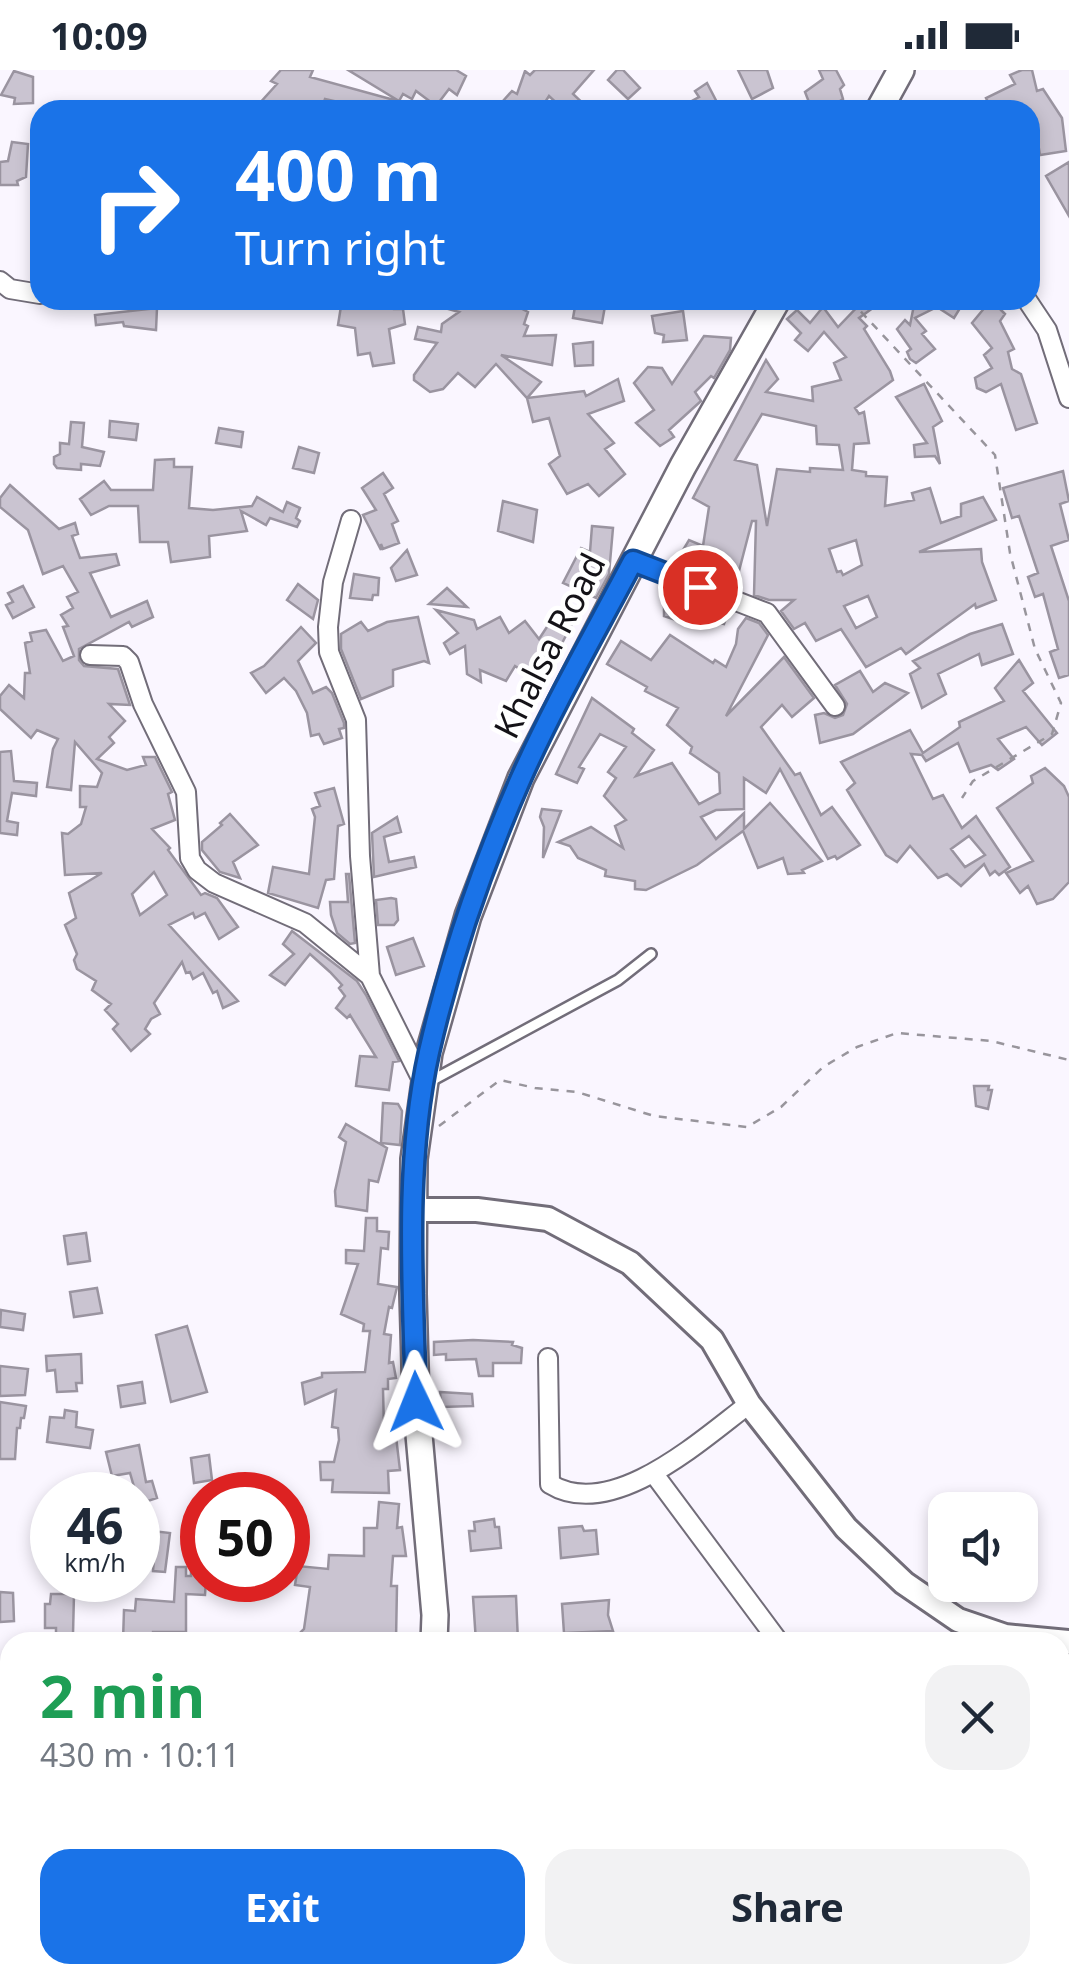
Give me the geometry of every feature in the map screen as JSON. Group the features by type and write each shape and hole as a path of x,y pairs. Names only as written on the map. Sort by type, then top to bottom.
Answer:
{"main road":[{"path":"884,100 897,71"},
{"name":"Khalsa Road","path":"434,1632 416,1402 414,1210 414,1159 429,1053 468,916 521,778 633,561 772,310"}],"street":[{"path":"3,291 30,293"},
{"path":"1034,310 1047,330 1069,398"},
{"path":"351,520 333,582 329,652 356,720 360,856 370,976 424,1084"},
{"path":"633,561 767,613 835,706"},
{"path":"90,656 123,656 129,662 142,704 186,792 190,858 198,870 214,883 305,923 370,976"},
{"path":"414,1210 477,1210 548,1219 630,1263 712,1340 749,1404 846,1528 904,1582 958,1620 994,1632"},
{"path":"548,1358 550,1484 565,1494 619,1489 654,1474 749,1404"},
{"path":"654,1474 772,1632"}],"lane":[{"path":"424,1084 618,980 652,954"}],"path":[{"path":"859,310 996,455 1010,553 1035,649 1061,704 1052,734 973,781 962,798"},
{"path":"433,1134 443,1121 500,1080 578,1092 654,1116 746,1127 782,1107 823,1067 858,1047 897,1033 991,1040 1069,1060"}],"building":[{"path":"281,70 313,70 310,77 394,100 263,100 277,84 271,81"},
{"path":"348,70 456,70 466,76 457,95 449,89 441,100 428,100 416,91 412,99 403,94 397,100"},
{"path":"535,70 594,70 573,94 579,100 553,100 549,96 546,100 504,100 512,91 517,94 525,71 530,75"},
{"path":"617,70 623,70 640,88 628,99 608,80"},
{"path":"738,70 767,70 773,88 752,99"},
{"path":"819,70 836,70 844,85 840,89 843,99 808,100 805,92 823,79"},
{"path":"1032,70 1037,91 1043,89 1062,118 1066,151 1040,155 1040,100 987,100 1015,84 1010,75"},
{"path":"14,71 33,77 30,103 14,104 15,98 1,95"},
{"path":"707,83 716,100 693,100 699,97 695,91"},
{"path":"12,142 28,144 26,177 17,181 18,185 0,185 0,162 8,161"},
{"path":"1069,162 1069,216 1046,176"},
{"path":"157,310 156,330 124,326 123,322 96,325 95,315"},
{"path":"340,310 403,310 405,324 389,329 394,363 373,366 370,353 358,355 355,328 338,325"},
{"path":"452,310 524,310 528,312 524,324 528,326 524,336 556,335 552,365 501,355 541,382 527,398 496,364 475,387 458,373 443,389 430,392 414,380 437,343 415,339 418,327 441,332 442,324 459,312"},
{"path":"574,310 604,310 602,323 573,318"},
{"path":"797,310 810,323 821,310 825,310 838,327 854,310 870,310 859,318 867,326 864,329 893,380 855,408 859,414 864,412 869,443 854,444 852,470 866,472 866,476 887,477 885,506 914,500 912,493 930,488 941,523 961,516 961,504 983,497 996,520 919,552 981,549 996,600 976,608 975,604 906,654 901,648 866,667 841,629 816,641 805,623 794,629 781,611 794,600 769,600 754,595 756,521 752,521 739,571 733,567 726,584 696,572 698,567 680,555 689,540 703,546 709,507 693,498 766,360 778,379 766,392 813,401 812,387 841,380 834,363 846,357 824,332 808,351 795,340 801,333 787,319","holes":["762,414 816,426 817,444 839,445 843,470 777,469 767,526 757,465 735,460","856,540 862,565 843,575 837,572 829,549","868,596 877,617 856,628 844,606"]},
{"path":"913,310 931,310 915,318 935,349 916,363 910,359 907,352 911,349 897,329 905,320 910,325"},
{"path":"942,310 959,310 954,318"},
{"path":"983,310 1001,310 1005,314 1000,321 1014,349 1008,352 1012,369 1021,374 1037,423 1016,430 1001,384 986,392 977,388 975,378 992,368 984,355 992,348 972,323"},
{"path":"683,311 687,340 663,342 664,335 655,333 652,316"},
{"path":"704,336 731,338 730,350 714,378 711,376 695,392 701,401 669,430 674,437 660,446 636,423 654,410 634,383 648,367 662,368 672,384"},
{"path":"593,342 593,365 575,366 573,344"},
{"path":"618,379 624,401 588,414 614,443 605,449 625,474 599,496 588,484 567,494 549,464 560,456 549,418 533,422 527,398 584,391 586,396"},
{"path":"924,384 942,421 933,427 940,464 935,456 915,457 914,445 927,443 896,397"},
{"path":"110,421 138,424 136,440 109,437"},
{"path":"71,422 84,423 82,447 104,452 100,466 81,464 81,470 57,468 54,464 54,457 60,454 60,443 69,444"},
{"path":"219,428 243,432 241,447 216,443"},
{"path":"299,447 319,453 314,473 293,468"},
{"path":"174,459 174,467 192,467 189,508 252,506 257,497 283,512 287,502 300,508 297,527 270,518 266,525 241,511 247,531 209,536 210,557 171,562 168,542 140,542 138,506 109,506 91,515 80,499 104,481 111,490 153,490 155,460"},
{"path":"1063,471 1069,501 1060,504 1069,540 1051,546 1069,601 1069,675 1059,678 1050,652 1058,649 1043,594 1035,597 1028,577 1038,573 1019,516 1012,518 1003,488"},
{"path":"383,473 393,488 384,494 398,521 392,524 399,543 383,549 381,544 381,550 363,515 376,510 362,488"},
{"path":"10,485 59,529 75,523 78,534 72,536 80,558 116,554 119,565 90,573 111,617 147,601 153,617 132,627 129,622 79,649 79,660 84,666 118,669 130,705 109,704 125,721 109,737 114,743 97,759 127,770 146,765 143,757 155,757 172,792 168,794 175,820 152,829 170,848 201,895 217,898 238,927 219,939 205,913 195,918 193,913 169,925 238,1001 223,1008 217,991 213,993 203,973 193,979 182,962 154,1003 160,1014 145,1029 150,1034 131,1051 113,1029 118,1024 105,1010 111,1004 92,990 96,981 77,969 77,954 65,925 76,918 69,893 102,873 65,875 62,833 68,834 81,824 86,807 80,807 80,786 97,787 102,773 75,742 71,790 47,787 58,739 37,730 31,738 0,709 0,696 9,685 24,698 25,673 30,673 25,643 32,641 30,633 46,630 63,661 74,656 63,627 68,626 61,615 73,608 67,597 78,592 63,566 43,574 28,530 0,507 0,498","holes":["154,872 167,895 140,915 132,894"]},
{"path":"503,501 537,510 533,542 498,531"},
{"path":"592,526 613,528 609,574 596,598 563,583 581,548 590,552"},
{"path":"407,550 417,575 396,581 391,568"},
{"path":"354,574 379,578 378,595 373,595 372,600 350,598"},
{"path":"298,584 318,600 313,619 287,600"},
{"path":"23,586 34,607 13,618 6,605 13,602 8,593"},
{"path":"447,588 467,607 429,604"},
{"path":"670,589 728,611 724,624 691,616 679,621 664,616"},
{"path":"436,610 474,620 477,629 500,617 509,633 525,621 539,639 558,610 575,618 543,680 538,681 515,666 506,681 480,670 481,682 467,674 465,646 450,654 444,643 458,633"},
{"path":"418,617 429,663 393,670 393,686 361,699 341,649 341,634 361,622 368,631 387,622"},
{"path":"746,618 759,623 768,635 726,716 784,657 814,698 792,717 782,705 761,727 795,775 800,773 821,815 832,807 860,845 837,859 828,859 780,769 766,793 744,778 744,809 716,810 701,817 716,839 744,813 744,829 770,803 822,861 802,870 804,873 788,874 783,858 758,868 743,831 697,865 646,890 635,889 635,881 605,876 606,870 578,858 570,846 558,842 591,827 623,848 615,826 626,820 604,796 616,778 608,772 626,747 600,734 579,767 584,769 577,783 556,774 592,698 634,729 632,733 654,750 636,776 672,763 699,804 720,793 719,773 690,753 692,747 667,725 678,708 607,664 621,641 651,660 670,635 726,667 738,629"},
{"path":"1002,624 1013,654 982,665 979,654 938,674 946,694 922,708 910,674 920,668 913,661 970,634"},
{"path":"301,627 316,643 298,661 313,693 326,687 332,693 344,723 344,728 339,729 342,738 324,744 319,734 311,736 307,713 284,678 266,693 251,673 264,666"},
{"path":"1019,660 1033,683 1023,691 1057,733 1042,745 1026,727 998,739 1014,759 998,770 991,765 970,772 958,743 926,761 922,755 911,754 933,799 943,795 962,828 976,816 1010,867 999,875 995,871 990,875 984,864 961,886 947,874 938,878 910,846 897,862 886,855 847,790 855,783 841,762 910,730 923,753 960,727 959,722 1004,701 995,688","holes":["969,836 985,855 965,867 951,849"]},
{"path":"860,671 873,692 885,683 908,693 853,734 820,743 815,715 843,715 847,704 835,685"},
{"path":"11,751 14,781 37,783 36,796 12,793 7,821 18,823 17,835 0,833 0,752"},
{"path":"1045,768 1064,786 1069,797 1069,882 1053,899 1037,904 1028,886 1020,893 1006,873 1033,861 997,808 1033,783 1031,776"},
{"path":"334,788 344,824 338,826 334,879 326,880 318,908 268,893 273,867 309,874 315,817 312,809 320,806 315,793"},
{"path":"542,809 561,811 543,858 544,827 540,817"},
{"path":"230,814 258,845 233,862 240,878 220,872 202,850 202,842"},
{"path":"397,817 401,832 384,837 389,862 414,857 416,867 374,877 372,833"},
{"path":"346,874 355,943 350,944 337,933 330,902 348,902"},
{"path":"396,899 398,920 394,925 378,925 376,900"},
{"path":"292,931 357,981 366,995 399,1061 393,1062 389,1090 356,1086 360,1056 376,1057 350,1015 347,1018 336,1008 345,996 339,988 342,985 330,972 310,954 285,985 270,975 294,954 283,944"},
{"path":"413,938 424,966 396,975 387,947"},
{"path":"974,1086 989,1086 988,1090 992,1090 988,1109 976,1106"},
{"path":"383,1103 398,1104 402,1111 400,1145 381,1143"},
{"path":"346,1124 387,1148 378,1182 369,1180 367,1211 336,1206 335,1191 346,1142 339,1137"},
{"path":"366,1218 377,1218 377,1231 389,1232 388,1249 381,1248 378,1284 397,1287 384,1334 391,1335 389,1363 393,1362 396,1378 388,1379 388,1389 383,1389 384,1430 395,1428 400,1470 388,1471 389,1493 332,1492 333,1480 321,1480 320,1462 334,1462 339,1440 338,1428 332,1427 336,1390 305,1404 302,1383 322,1377 322,1373 365,1372 370,1331 363,1331 364,1324 341,1314 358,1264 346,1263 346,1250 364,1251"},
{"path":"86,1233 90,1261 68,1264 64,1236"},
{"path":"97,1288 102,1313 74,1317 70,1292"},
{"path":"1,1310 25,1314 23,1330 0,1327"},
{"path":"187,1326 207,1392 171,1402 156,1335"},
{"path":"434,1342 513,1342 512,1345 522,1348 521,1363 493,1363 493,1376 479,1376 476,1359 446,1360 446,1354 434,1355"},
{"path":"81,1354 82,1383 76,1383 77,1391 57,1392 55,1370 47,1371 46,1356"},
{"path":"0,1366 28,1369 25,1395 0,1396"},
{"path":"142,1382 145,1403 121,1407 118,1386"},
{"path":"440,1392 472,1394 473,1406 441,1407"},
{"path":"0,1402 26,1406 17,1428 15,1459 0,1459"},
{"path":"65,1410 77,1412 76,1427 93,1430 90,1448 47,1442 50,1417 64,1418"},
{"path":"139,1445 144,1472 111,1472 106,1452"},
{"path":"209,1455 211,1472 193,1472 191,1458"},
{"path":"379,1502 399,1504 397,1528 402,1527 406,1556 393,1556 391,1586 397,1586 396,1632 301,1632 310,1602 310,1567 328,1569 329,1555 364,1556 364,1528 377,1528"},
{"path":"494,1519 501,1548 471,1551 469,1531 475,1531 474,1522"},
{"path":"582,1526 584,1531 596,1530 598,1554 561,1558 559,1528"},
{"path":"160,1532 170,1533 165,1572 160,1572"},
{"path":"176,1567 180,1567 180,1602 186,1602 186,1632 123,1632 124,1610 135,1611 136,1602 174,1602"},
{"path":"0,1592 13,1593 14,1621 0,1622"},
{"path":"516,1596 518,1632 475,1632 473,1597"},
{"path":"609,1600 613,1631 564,1632 562,1604"},
{"path":"74,1602 73,1632 45,1628 45,1604"}],"route":[{"path":"416,1402 412,1294 414,1159 429,1053 468,916 521,778 633,561 700,587"}]}
